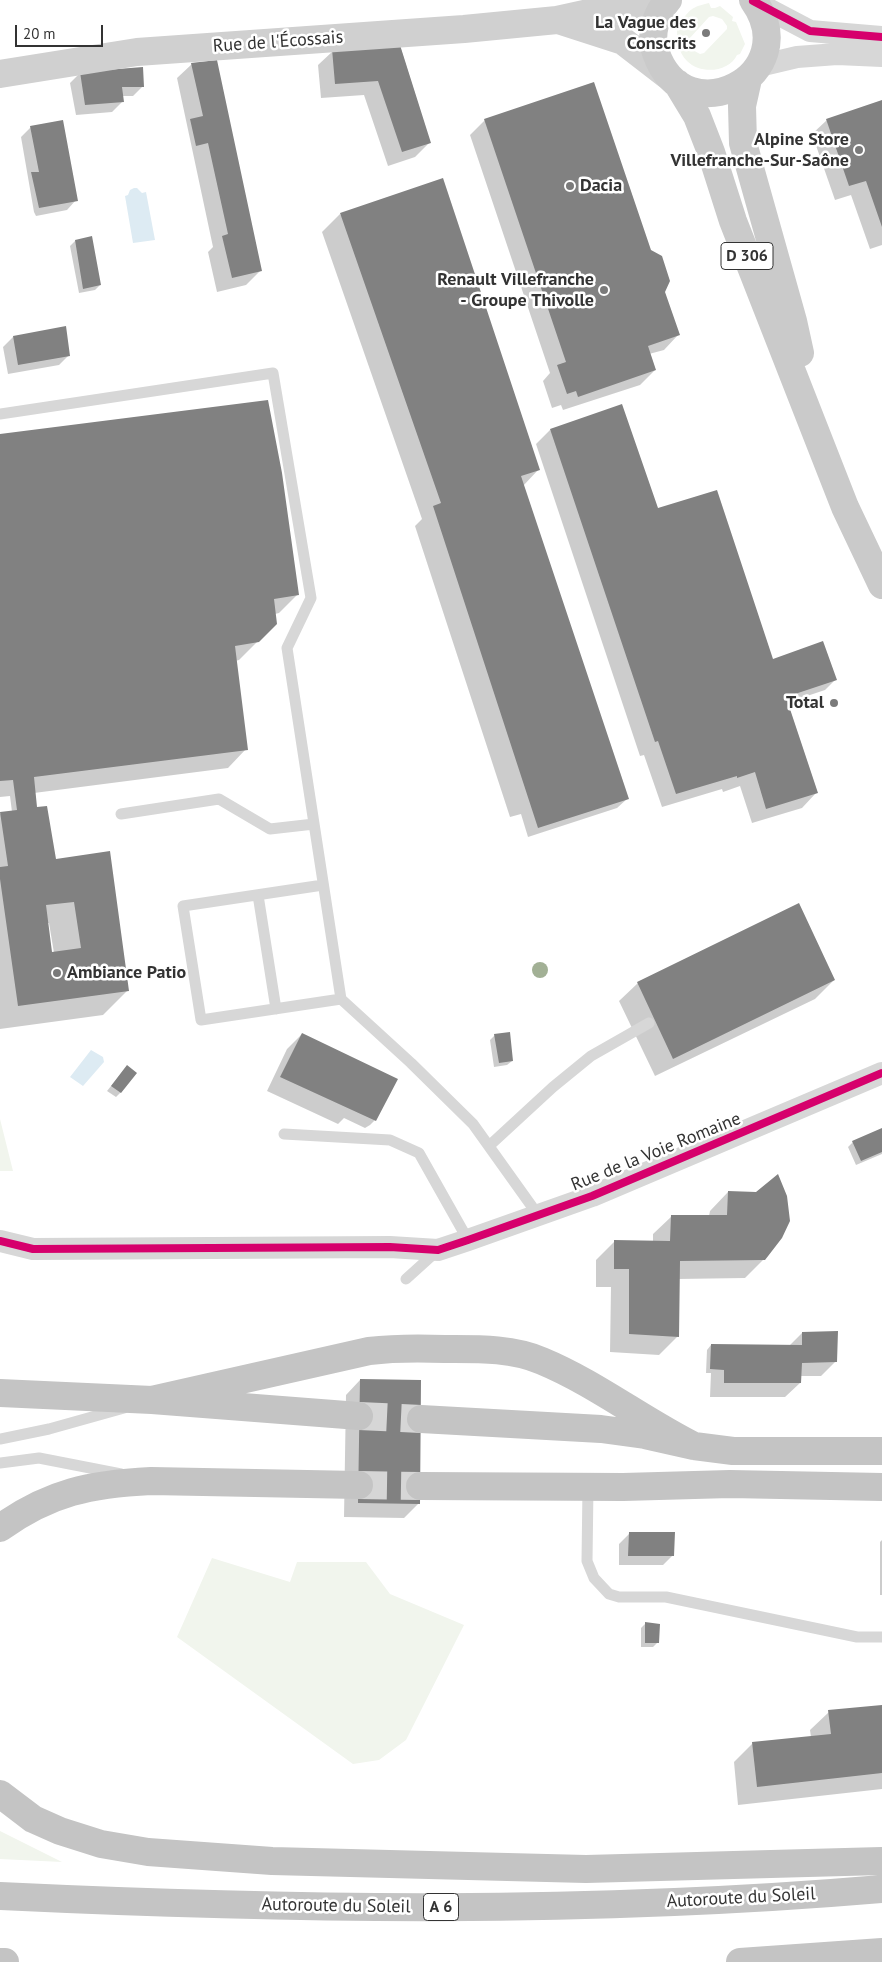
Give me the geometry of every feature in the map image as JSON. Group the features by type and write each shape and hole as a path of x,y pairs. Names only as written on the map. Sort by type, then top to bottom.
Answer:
{"highway":[{"path":"152,1400 369,1351 393,1348 506,1351 540,1360 573,1376 662,1430 694,1446"},
{"path":"0,1393 152,1400 359,1416"},
{"path":"421,1418 602,1429 645,1435 694,1446 733,1451 882,1451"},
{"path":"0,1528 36,1505 64,1493 86,1487 151,1481 358,1485"},
{"path":"420,1486 588,1487 730,1484 882,1487"},
{"path":"0,1794 33,1819 60,1831 101,1844 148,1852 272,1861 586,1869 882,1862"},
{"name":"Autoroute du Soleil","path":"0,1896 225,1905 447,1907 678,1902 882,1889"},
{"path":"740,1962 882,1952"},
{"path":"0,1962 5,1962"}],"main road":[{"path":"664,4 655,21 653,35 654,49 659,63 672,79 690,90 705,94 720,93 735,88 753,73 764,54 766,33 761,12 753,0"},
{"name":"Rue de l'Écossais","path":"0,74 137,52 464,29 556,20 594,12 664,4"},
{"name":"Rue de l'Écossais","path":"556,20 623,41 672,79"},
{"name":"D 306","path":"753,73 742,106 743,143 793,321 817,431"},
{"name":"D 306","path":"672,79 700,125 711,152 733,221 817,431 845,507 882,585"}],"street":[{"path":"753,0 810,32 882,37"},
{"path":"753,73 797,57 837,54 882,56"},
{"name":"Rue de la Voie Romaine","path":"438,1250 592,1196 882,1073"},
{"path":"0,1241 33,1249 390,1247 438,1250"}],"lane":[{"path":"0,414 273,373 311,598 287,648 341,999 432,1083 473,1124 538,1215"},
{"path":"121,814 219,799 270,830 314,824"},
{"path":"323,885 184,906 199,1010 201,1020 341,999"},
{"path":"258,895 276,1009"},
{"path":"489,1146 553,1087 591,1056 649,1024"},
{"path":"284,1134 390,1140 419,1153 468,1240"},
{"path":"0,1251 33,1249"},
{"path":"406,1280 438,1250"},
{"path":"0,1439 49,1429 152,1400"},
{"path":"0,1463 39,1458 151,1481"},
{"path":"588,1487 587,1561 594,1578 610,1594 619,1597 666,1597 858,1637 882,1637"}],"shaded area":[{"path":"709,3 711,8 720,6 733,17 732,21 736,22 745,44 740,54 733,61 714,70 700,68 687,61 682,54 677,37 677,28 681,26 680,23 689,12 695,7","holes":["713,16 722,19 727,29 704,53 700,54 689,48 687,43 689,39 709,17"]},
{"path":"134,188 137,188 142,193 146,192 155,240 133,243 125,196"},
{"path":"91,1050 103,1057 104,1062 83,1086 70,1077"},
{"path":"0,1119 13,1171 0,1171"},
{"path":"212,1558 290,1582 297,1562 366,1562 390,1594 464,1625 406,1740 379,1760 353,1764 177,1637"},
{"path":"0,1831 62,1862 0,1859"}],"building":[{"path":"400,45 431,143 402,152 378,81 335,84 332,49"},
{"path":"217,60 262,271 232,278 222,236 228,234 208,143 196,146 190,119 203,116 191,63"},
{"path":"143,67 144,87 122,87 124,102 85,105 80,72"},
{"path":"594,82 651,250 662,256 670,281 665,292 680,335 648,346 656,370 578,397 576,391 567,394 557,365 566,362 484,119"},
{"name":"Alpine Store Villefranche-Sur-Saône","path":"882,100 882,227 866,181 849,186 826,119"},
{"path":"63,120 78,201 39,208 31,172 39,172 30,126"},
{"path":"443,178 540,470 521,476 629,799 538,828 433,506 441,503 340,213"},
{"path":"92,236 101,285 83,289 75,240"},
{"path":"66,326 70,356 18,365 13,336"},
{"path":"268,400 282,473 299,595 274,599 277,624 259,642 235,646 248,750 34,777 37,807 47,806 56,859 110,851 129,991 18,1006 0,879 0,867 8,866 0,812 17,810 13,780 0,781 0,434","holes":["74,902 81,948 52,952 46,905"]},
{"path":"622,404 658,508 717,490 773,659 823,641 837,680 786,697 818,793 766,809 755,772 676,794 658,741 655,742 550,429"},
{"path":"799,903 835,980 673,1059 637,982"},
{"path":"510,1032 513,1061 499,1063 494,1034"},
{"path":"302,1033 398,1079 376,1121 280,1077"},
{"path":"127,1065 137,1073 121,1093 111,1086"},
{"path":"882,1128 882,1152 861,1161 852,1141"},
{"path":"778,1174 787,1196 790,1221 782,1238 765,1260 680,1261 679,1337 629,1334 629,1269 614,1269 614,1240 670,1241 671,1215 727,1215 728,1191 756,1192"},
{"path":"838,1331 837,1362 802,1363 801,1383 724,1383 724,1370 710,1369 711,1344 802,1345 802,1332"},
{"path":"360,1379 421,1380 420,1504 358,1503"},
{"path":"629,1532 675,1532 674,1556 628,1556"},
{"path":"645,1622 660,1624 659,1643 645,1643"},
{"path":"882,1705 882,1773 757,1787 752,1742 831,1734 828,1710"}],"tunnel":[{"path":"359,1416 421,1419"},
{"path":"359,1485 420,1486"}],"cycle path":[{"path":"753,1 810,31 882,37"},
{"path":"0,1241 33,1249 390,1247 438,1250 592,1196 882,1073"}],"place":[{"name":"La Vague des Conscrits","path":"706,33"},
{"name":"Alpine Store Villefranche-Sur-Saône","path":"859,150"},
{"name":"Dacia","path":"570,186"},
{"name":"Renault Villefranche - Groupe Thivolle","path":"604,290"},
{"name":"Total","path":"834,703"},
{"name":"Ambiance Patio","path":"57,973"}]}
